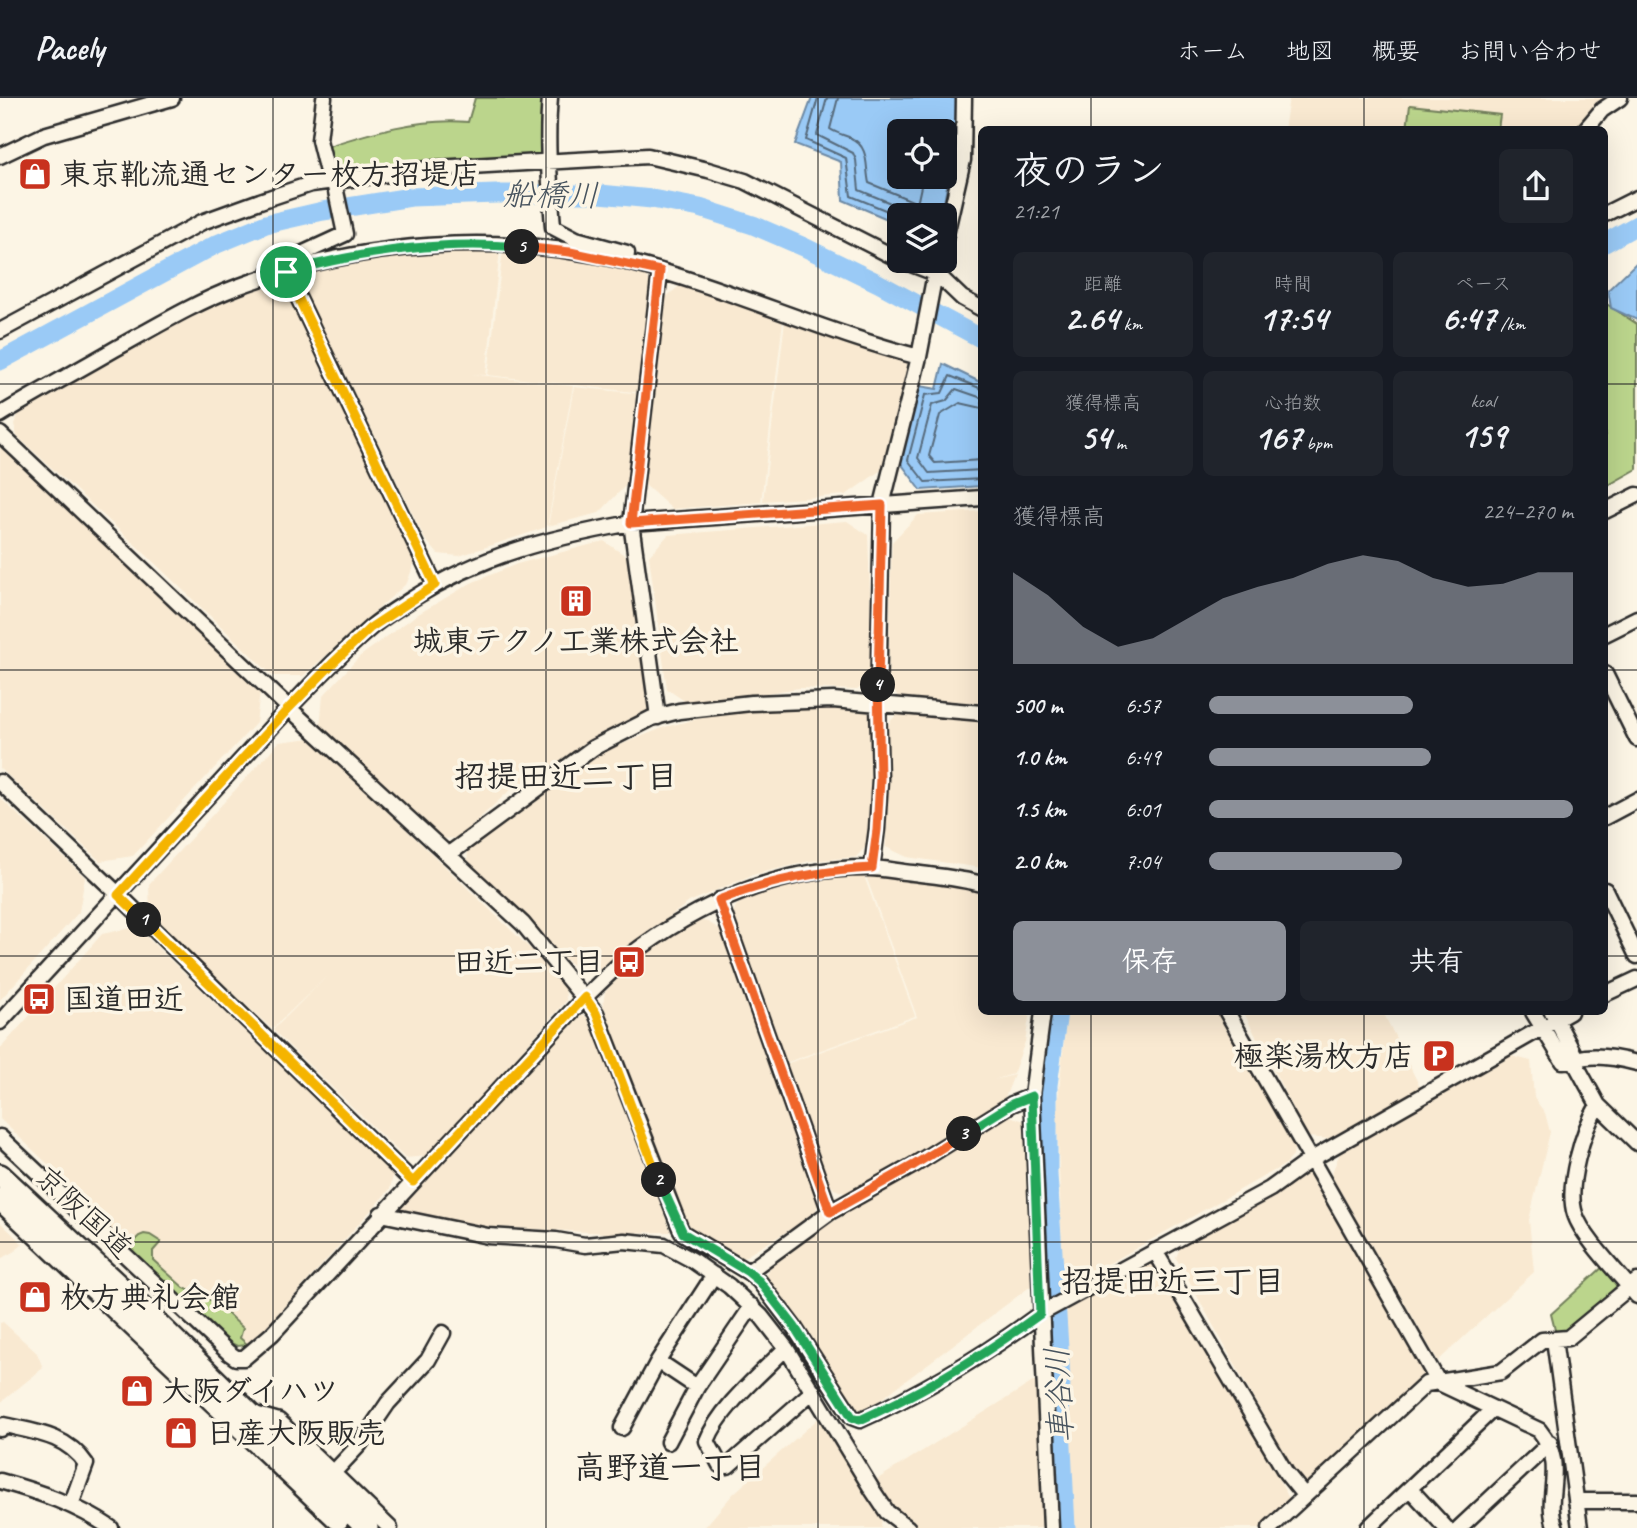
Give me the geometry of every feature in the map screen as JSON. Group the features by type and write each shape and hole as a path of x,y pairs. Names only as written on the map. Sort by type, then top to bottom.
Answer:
{"highway":[{"name":"京阪国道","path":"0,1175 123,1290 367,1528"},
{"name":"京阪国道","path":"0,1199 347,1528"}],"street":[{"path":"0,156 44,135 172,98"},
{"path":"269,276 268,272 282,263 345,234 334,185 327,172 319,140 324,98"},
{"path":"550,98 547,135 553,227 576,239 627,253 626,262"},
{"path":"953,203 963,160 964,98"},
{"path":"1588,126 1602,110 1620,98"},
{"path":"0,331 202,222 312,184 334,185 436,168 550,166 601,158 648,156 745,181 887,253"},
{"path":"1608,212 1637,198"},
{"path":"0,415 174,316 235,288 327,261 368,253 460,243 570,252 626,262 919,358"},
{"path":"658,717 631,523 660,271"},
{"path":"286,272 435,585"},
{"path":"937,273 962,298 978,307"},
{"path":"872,868 880,779 877,703 882,505 937,273"},
{"path":"0,435 523,924 596,1013 680,1228 706,1248 759,1281 794,1326 852,1417 860,1420 906,1398 1009,1337 1045,1312 1269,1189 1310,1160 1541,1027 1554,1015 1574,1054 1574,1061 1598,1105 1637,1143"},
{"path":"1608,510 1637,495"},
{"path":"0,1021 289,708 370,628 435,585 480,562 510,551 574,533 631,523 978,498"},
{"path":"1608,632 1637,618"},
{"path":"1608,680 1637,739"},
{"path":"449,854 593,748 652,718 679,711 751,703 833,700 978,713"},
{"path":"0,782 413,1182"},
{"path":"1608,815 1637,800"},
{"path":"0,1138 229,1353 236,1358 244,1358 272,1334 585,997 628,958 668,929 719,900 757,885 795,876 872,868 978,883"},
{"path":"1608,896 1637,956"},
{"path":"719,900 830,1212"},
{"path":"1608,993 1637,979"},
{"path":"1043,1015 1032,1096 1045,1312 1051,1528"},
{"path":"1229,1015 1439,1383 1539,1430 1550,1443 1555,1472 1551,1525"},
{"path":"1535,1015 1563,1061 1586,1057 1624,1059 1637,1063"},
{"path":"748,1272 830,1212 914,1165 1012,1104 1032,1096"},
{"path":"1270,1528 1426,1384 1501,1372 1542,1340 1568,1338 1634,1288 1583,1229 1575,1215 1573,1198 1576,1168 1588,1122 1598,1105"},
{"path":"382,1214 488,1236 556,1240 585,1245 624,1241 663,1245 715,1275 752,1306 786,1348 887,1512 908,1528"},
{"path":"1155,1251 1286,1473 1304,1495"},
{"path":"622,1428 658,1361 715,1275"},
{"path":"668,1442 696,1387 752,1306"},
{"path":"333,1474 360,1444 388,1403 428,1360 443,1333"},
{"path":"1554,1339 1580,1528"},
{"path":"786,1348 731,1405 711,1430 707,1441 720,1465 728,1466 813,1391"},
{"path":"658,1361 696,1387"},
{"path":"1368,1528 1493,1409"},
{"path":"250,1413 279,1421 390,1528"},
{"path":"0,1429 4,1424 49,1435 66,1443 81,1457 86,1464 71,1505"},
{"path":"1459,1528 1550,1443"},
{"path":"0,1481 71,1505 111,1528"},
{"path":"1410,1489 1446,1528"},
{"path":"1576,1501 1636,1503"},
{"path":"886,1528 887,1512"}],"shaded area":[{"path":"1289,98 1611,98 1584,126 1285,126"},
{"path":"457,250 500,250 486,375 471,374 573,386 547,527 459,556 438,554 425,539 304,290 308,274 371,258"},
{"path":"503,250 570,255 643,269 652,286 642,393 488,375"},
{"path":"274,282 286,286 417,555 407,583 303,676 273,676 17,436 14,424 19,413 197,313"},
{"path":"683,283 783,320 761,502 672,509 644,484 666,297"},
{"path":"785,321 909,363 884,468 846,495 763,501"},
{"path":"574,387 642,394 630,481 599,513 548,526"},
{"path":"0,440 192,629 260,691 256,723 133,856 100,861 0,768"},
{"path":"978,511 978,703 899,698 888,682 892,542 918,515"},
{"path":"847,521 868,535 873,678 857,690 800,688 689,704 667,689 649,556 668,535"},
{"path":"604,541 633,561 652,699 647,716 589,743 508,792 458,838 441,839 320,727 323,696 359,657 415,616 471,583 517,564"},
{"path":"746,707 864,707 874,718 871,841 856,857 810,861 752,875 689,902 599,970 580,971 555,951 467,866 468,850 561,774 590,757 665,727"},
{"path":"899,712 978,720 978,867 907,857 886,847 887,725"},
{"path":"311,738 565,982 566,1001 428,1156 405,1158 273,1030 327,976 272,1029 150,916 149,884 279,742"},
{"path":"0,798 85,877 79,912 0,1000"},
{"path":"864,876 915,1016 785,1063 733,921 733,913 736,906 746,899 766,891 823,878"},
{"path":"866,876 938,879 978,887 978,1015 1030,1015 1025,1042 1013,1074 994,1080 1014,1075 1004,1100 853,1193 847,1194 834,1189 828,1181 786,1064 917,1017"},
{"path":"698,920 708,922 721,930 819,1201 814,1215 741,1259 689,1228 682,1220 603,1004 605,992 635,959"},
{"path":"136,927 390,1170 393,1176 390,1189 251,1344 232,1345 98,1221 102,1215 0,1119 0,1049 102,934"},
{"path":"583,1015 593,1022 671,1232 607,1233 439,1224 396,1211 575,1019"},
{"path":"1067,1015 1224,1015 1293,1137 1293,1156 1286,1164 1069,1286 1063,1279 1057,1111"},
{"path":"1245,1015 1384,1015 1421,1089 1330,1139 1308,1137"},
{"path":"1507,1055 1531,1061 1534,1098 1545,1113 1550,1132 1529,1220 1534,1272 1438,1361 1331,1175 1340,1153"},
{"path":"1004,1114 1027,1122 1031,1286 864,1412 851,1406 766,1277 774,1259"},
{"path":"1300,1172 1314,1175 1426,1373 1308,1483 1299,1480 1176,1258 1183,1240"},
{"path":"0,1222 23,1244 0,1259"},
{"path":"1145,1261 1158,1262 1290,1500 1261,1528 1074,1528 1064,1317 1070,1306"},
{"path":"3,1322 37,1353 43,1368 0,1403 0,1323"},
{"path":"1036,1380 1042,1528 914,1528 899,1515 876,1480"},
{"path":"820,1417 882,1512 881,1528 704,1528 733,1494"}],"green space":[{"path":"475,98 547,98 545,158 433,160 339,175 325,147 413,124 468,122"},
{"path":"1410,105 1500,115 1498,126 1407,126"},
{"path":"1608,305 1637,324 1637,469 1608,485"},
{"path":"144,1234 161,1242 153,1251 153,1260 184,1288 215,1302 243,1328 240,1338 248,1345 237,1346 225,1340 127,1248"},
{"path":"1605,1265 1620,1283 1569,1333 1556,1334 1551,1314"}],"water":[{"path":"812,98 958,98 957,128 957,119 887,119 887,189 946,189 944,203 887,203 887,219 843,200 841,162 795,144"},
{"path":"1637,262 1637,320 1611,308 1608,290"},
{"path":"943,364 978,381 978,486 921,490 900,462 920,386 937,389"}],"waterway":[{"name":"船橋川","path":"0,361 217,244 266,224 323,211 411,197 496,194 600,194 652,199 700,208 753,225 804,247 978,337"},
{"name":"船橋川","path":"1608,241 1637,225"},
{"name":"車谷川","path":"1058,1015 1048,1085 1048,1174 1061,1379 1066,1528"}],"place":[{"name":"東京靴流通センター枚方招堤店","path":"35,174"},
{"name":"城東テクノ工業株式会社","path":"576,601"},
{"name":"田近二丁目","path":"629,962"},
{"name":"国道田近","path":"39,999"},
{"name":"極楽湯枚方店","path":"1439,1056"},
{"name":"枚方典礼会館","path":"35,1297"},
{"name":"大阪ダイハツ","path":"137,1391"},
{"name":"日産大阪販売","path":"181,1433"}],"district":[{"name":"招提田近二丁目","path":"566,776"},
{"name":"招提田近三丁目","path":"1173,1281"},
{"name":"高野道一丁目","path":"670,1467"}],"route":[{"path":"460,243 570,252 660,271 631,523 882,505 877,703 880,779 872,868 795,876 757,885 719,900 830,1212 914,1165 1012,1104 1032,1096 1040,1314 1009,1337 895,1404 860,1420 852,1417 794,1326 759,1281 683,1233 662,1188 596,1013 585,997 413,1182 118,895 334,662 370,628 435,585 286,272 368,253 460,243"}]}
